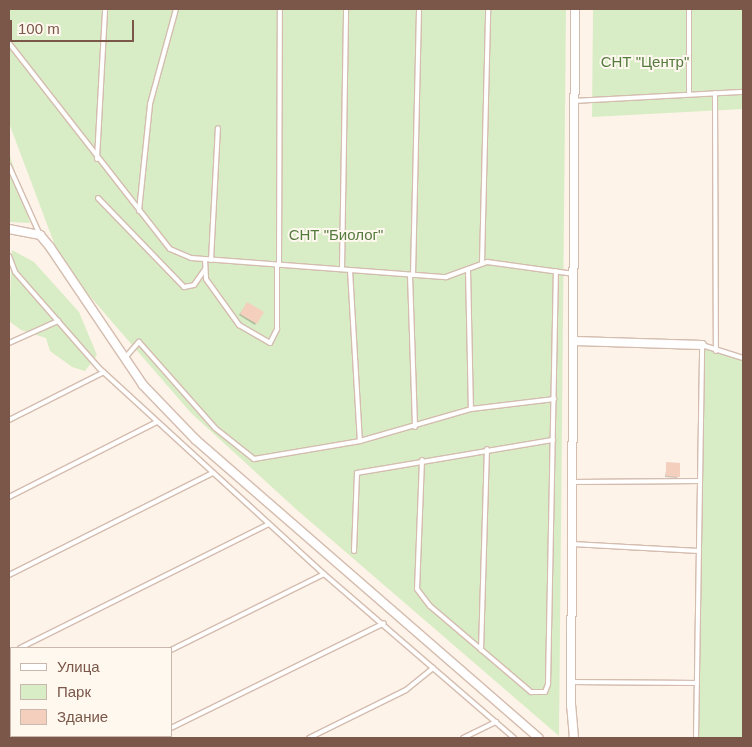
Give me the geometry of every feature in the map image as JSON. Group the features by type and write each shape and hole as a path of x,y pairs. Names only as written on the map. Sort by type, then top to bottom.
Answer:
{"street":[{"path":"574,9 575,341 571,682 574,738"},
{"path":"9,229 40,235 143,385 196,440 539,738"},
{"path":"575,341 702,345"}],"lane":[{"path":"96,159 105,9"},
{"path":"139,212 150,104 176,9"},
{"path":"205,259 206,280 239,325 270,343 277,329 280,9"},
{"path":"342,270 346,9"},
{"path":"415,427 412,275 419,9"},
{"path":"482,263 488,9"},
{"path":"689,9 689,94"},
{"path":"9,43 96,159 170,249 191,258 446,278 482,263 574,274"},
{"path":"573,101 743,92"},
{"path":"715,93 716,351"},
{"path":"211,260 218,128"},
{"path":"9,166 40,235"},
{"path":"98,198 184,287 194,285 205,269"},
{"path":"9,256 10,266 104,372 324,574 384,623 514,738"},
{"path":"468,269 472,409"},
{"path":"350,270 360,441"},
{"path":"422,460 417,590 430,606 531,692 544,692 548,684 556,271"},
{"path":"9,343 58,321"},
{"path":"124,359 139,342 215,428 254,459 360,441 415,427 472,409 554,399"},
{"path":"696,738 702,345 743,358"},
{"path":"9,420 104,372"},
{"path":"9,497 157,422"},
{"path":"354,551 357,473 487,449 553,440"},
{"path":"481,650 487,449"},
{"path":"9,575 213,473"},
{"path":"573,482 700,481"},
{"path":"22,647 269,524"},
{"path":"572,544 698,551"},
{"path":"172,650 324,574"},
{"path":"172,728 384,623"},
{"path":"308,738 406,690 433,668"},
{"path":"571,682 697,683"},
{"path":"462,738 496,722"}],"green space":[{"name":"СНТ \"Биолог\"","path":"9,9 566,9 559,736 297,510 191,413 62,264 9,123"},
{"name":"СНТ \"Центр\"","path":"593,9 743,9 743,109 592,117"},
{"path":"9,152 30,223 9,222"},
{"path":"12,250 34,262 79,312 97,355 85,371 72,367 50,351 46,338 21,330 9,321"},
{"path":"702,345 743,358 743,738 693,738"}],"building":[{"path":"247,302 264,312 257,324 240,314"},
{"path":"666,462 680,463 680,477 666,476"}]}
